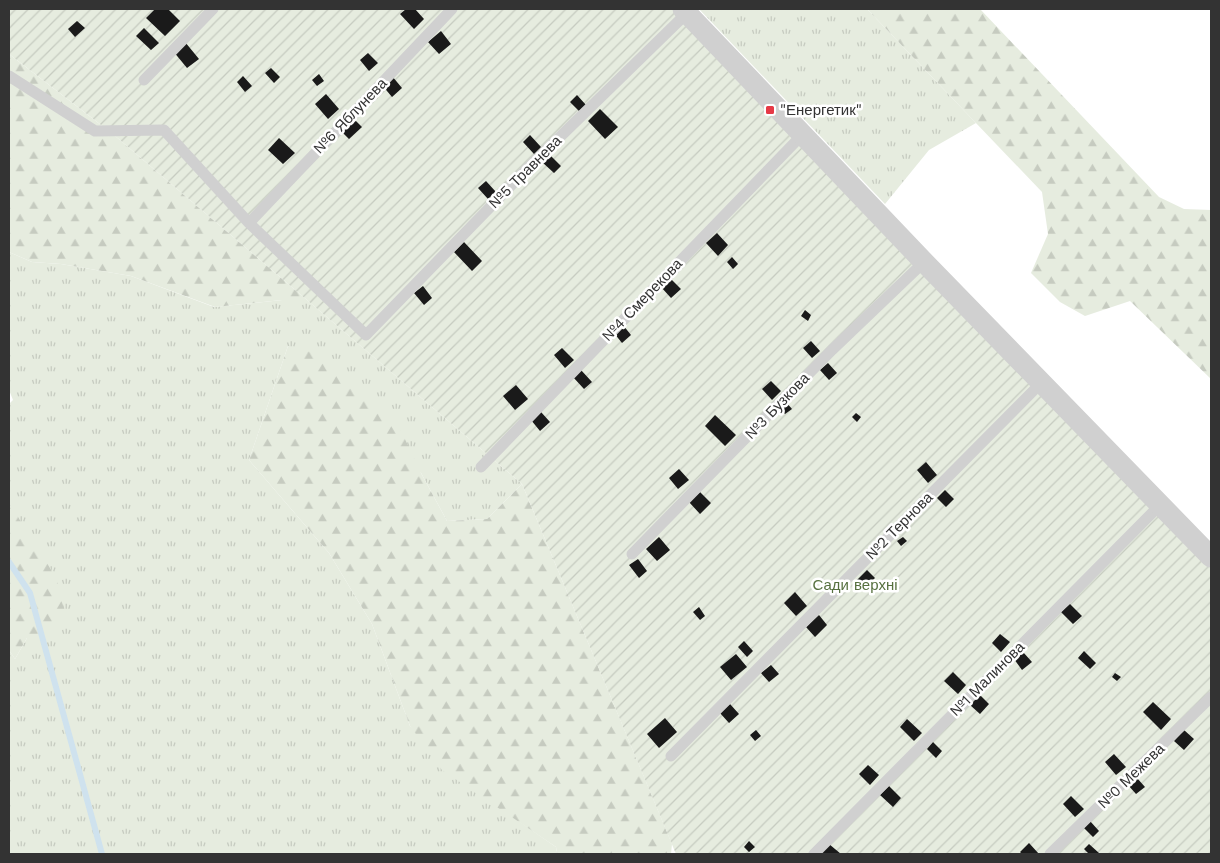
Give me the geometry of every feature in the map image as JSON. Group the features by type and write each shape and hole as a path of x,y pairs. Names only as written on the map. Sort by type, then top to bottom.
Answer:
{"street":[{"path":"685,11 924,262 1211,557"}],"lane":[{"path":"144,80 213,9"},
{"name":"№6 Яблунева","path":"249,223 452,9"},
{"name":"№5 Травнева","path":"249,223 366,335 527,169 685,11"},
{"path":"9,76 95,131 164,130 249,223"},
{"name":"№4 Смерекова","path":"481,467 803,134"},
{"name":"№3 Бузкова","path":"632,554 832,350 924,262"},
{"name":"№2 Тернова","path":"671,756 1042,382"},
{"name":"№1 Малинова","path":"814,854 1161,504"},
{"name":"№0 Межева","path":"1050,854 1211,697"}],"green space":[{"name":"Сади верхні","path":"9,9 672,9 1211,565 1211,854 676,854 522,484 114,135 9,54"},
{"path":"699,9 867,9 976,123 929,150 885,204"},
{"path":"867,9 980,9 1159,197 1184,209 1211,210 1211,379 1130,301 1085,316 1060,302 1031,273 1048,234 1042,192"},
{"path":"9,54 114,135 307,300 282,300 215,307 131,276 61,264 32,262 9,252"},
{"path":"9,252 32,262 61,264 131,276 214,307 282,300 307,300 522,484 487,519 447,521 421,473 288,346 249,460 329,553 372,624 410,726 501,809 556,847 557,854 9,854 9,650 15,659 27,638 9,503 9,404 13,400 9,390"},
{"path":"288,346 327,356 397,422 421,473 447,521 487,519 522,484 672,844 671,854 557,854 556,847 442,770 410,726 372,624 329,553 249,460"},
{"path":"9,503 56,577 67,622 27,638 15,659 9,650"}],"building":[{"path":"155,9 168,9 180,21 165,36 146,18"},
{"path":"406,9 415,9 424,19 414,29 400,14"},
{"path":"77,21 85,28 75,37 68,29"},
{"path":"144,28 159,43 151,50 136,36"},
{"path":"441,31 451,44 439,54 428,42"},
{"path":"185,42 199,59 187,68 173,51"},
{"path":"368,53 378,63 369,71 360,60"},
{"path":"271,68 280,77 274,83 265,73"},
{"path":"319,74 324,81 317,86 312,80"},
{"path":"243,76 252,86 245,92 237,82"},
{"path":"392,76 402,88 392,97 382,85"},
{"path":"326,94 339,109 328,119 315,104"},
{"path":"577,95 586,105 579,111 570,102"},
{"path":"600,109 618,127 605,139 588,121"},
{"path":"352,117 362,127 349,139 339,129"},
{"path":"530,135 541,147 534,154 523,142"},
{"path":"279,138 295,153 283,164 268,150"},
{"path":"549,154 561,166 554,173 542,162"},
{"path":"486,181 496,192 488,199 478,188"},
{"path":"717,233 728,245 718,256 706,243"},
{"path":"464,242 482,261 472,271 454,252"},
{"path":"732,257 738,264 733,269 727,262"},
{"path":"670,278 681,289 671,298 661,287"},
{"path":"423,286 432,298 424,305 414,293"},
{"path":"805,310 811,315 808,321 801,316"},
{"path":"623,325 631,335 622,343 614,333"},
{"path":"811,341 820,351 812,358 803,348"},
{"path":"562,348 574,360 565,368 554,355"},
{"path":"828,363 837,373 829,380 820,370"},
{"path":"581,370 592,382 584,389 573,377"},
{"path":"771,381 781,391 772,400 762,389"},
{"path":"516,385 528,399 515,410 503,396"},
{"path":"786,402 792,409 785,414 779,408"},
{"path":"541,412 550,422 540,431 531,420"},
{"path":"856,413 861,417 857,422 852,417"},
{"path":"715,415 736,435 725,446 705,426"},
{"path":"926,462 937,475 928,483 917,470"},
{"path":"679,469 689,480 678,489 669,478"},
{"path":"945,490 954,499 946,507 937,498"},
{"path":"700,492 711,503 700,514 689,502"},
{"path":"659,537 670,550 657,561 646,549"},
{"path":"903,537 907,541 901,546 897,541"},
{"path":"638,559 647,571 639,578 629,565"},
{"path":"867,570 875,578 861,591 854,583"},
{"path":"795,592 807,606 796,616 784,603"},
{"path":"1070,604 1082,616 1073,624 1061,612"},
{"path":"699,607 705,616 700,620 693,612"},
{"path":"819,615 827,625 815,637 806,627"},
{"path":"1000,634 1010,642 1001,652 992,643"},
{"path":"744,641 753,651 747,657 738,647"},
{"path":"1084,651 1096,663 1090,669 1078,658"},
{"path":"1023,652 1032,662 1022,670 1014,659"},
{"path":"736,654 747,667 731,680 720,667"},
{"path":"771,665 779,674 769,682 761,673"},
{"path":"953,672 966,685 958,694 944,681"},
{"path":"1115,673 1121,677 1117,681 1112,677"},
{"path":"980,695 989,704 980,714 970,705"},
{"path":"1153,702 1171,719 1161,730 1143,712"},
{"path":"730,704 739,714 729,723 720,713"},
{"path":"665,718 677,732 659,748 647,734"},
{"path":"907,719 922,733 914,741 900,727"},
{"path":"756,730 761,736 755,741 750,735"},
{"path":"1184,730 1194,739 1184,750 1174,741"},
{"path":"933,742 942,751 936,758 927,749"},
{"path":"1114,754 1126,767 1116,775 1105,762"},
{"path":"868,765 879,775 870,785 859,774"},
{"path":"1137,778 1145,787 1136,794 1128,785"},
{"path":"889,786 901,798 893,807 880,795"},
{"path":"1071,796 1084,809 1075,817 1063,804"},
{"path":"1090,821 1099,831 1093,837 1084,828"},
{"path":"749,841 755,847 749,852 744,847"},
{"path":"1029,843 1039,854 1022,854 1020,852"},
{"path":"829,844 841,854 823,854 821,852"},
{"path":"1089,844 1098,854 1089,854 1084,849"}],"waterway":[{"path":"9,562 30,593 102,854"}],"place":[{"name":"\"Енергетик\"","path":"770,110"}]}
